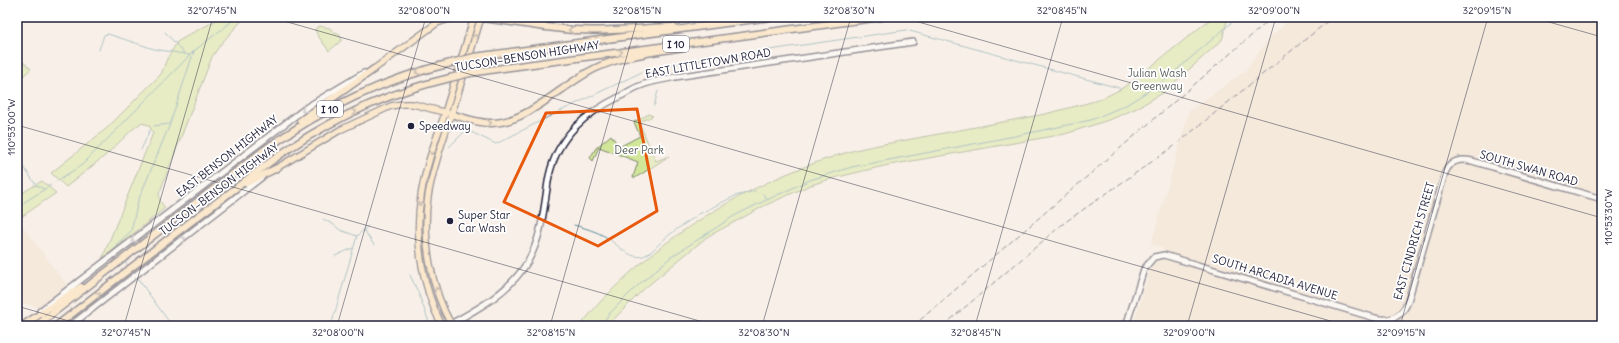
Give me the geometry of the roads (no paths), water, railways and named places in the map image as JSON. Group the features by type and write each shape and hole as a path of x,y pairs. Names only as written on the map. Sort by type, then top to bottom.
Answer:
{"highway":[{"path":"481,17 541,27 585,30 722,24"},
{"name":"TUCSON–BENSON HIGHWAY","path":"118,262 279,140 336,105 398,78 474,57 771,17"},
{"name":"TUCSON–BENSON HIGHWAY","path":"56,326 227,194 290,148 338,120 397,94 470,73 882,17"},
{"path":"448,113 486,123 506,122 525,114 579,76 614,61 642,54 811,26"},
{"path":"219,185 279,136 374,68"},
{"path":"227,194 274,168"},
{"path":"21,326 118,262"},
{"path":"36,326 118,262"},
{"path":"64,326 84,305"}],"main road":[{"path":"417,37 441,17"},
{"name":"EAST BENSON HIGHWAY","path":"374,68 437,23 455,17"},
{"path":"442,326 426,286 421,262 418,232 420,203 424,181 448,113 481,17 474,17 448,113 428,196 426,222 428,247 438,293 450,325"},
{"path":"274,168 340,130 391,106 413,104 448,113"}],"street":[{"name":"EAST LITTLETOWN ROAD","path":"450,325 500,295 523,269 537,240 554,158 571,131 581,120 606,103 640,85 675,77 913,42"},
{"name":"EAST BENSON HIGHWAY","path":"21,326 307,107 336,88 374,68"},
{"name":"SOUTH SWAN ROAD","path":"1451,163 1459,160 1472,161 1602,200"},
{"name":"EAST CINDRICH STREET","path":"1390,319 1400,314 1407,304 1445,173 1451,163"},
{"path":"70,326 274,168"},
{"name":"SOUTH ARCADIA AVENUE","path":"1126,326 1143,272 1148,263 1154,257 1161,255 1170,255 1375,318 1390,319"}],"waterway":[{"path":"117,249 116,245 131,231 138,201 170,124 194,51 230,23 233,17"},
{"path":"600,326 610,313 636,287 671,257 734,216 758,204 810,180 852,167 1091,120 1126,105 1164,81 1238,17"},
{"path":"449,147 464,132 469,131 496,144 554,114 644,71 667,65 906,30 1119,88"},
{"path":"165,32 185,54"},
{"path":"99,50 104,35 108,34 154,49 190,55"},
{"path":"55,182 82,165 194,51"},
{"path":"654,106 658,91"},
{"path":"154,126 169,124"},
{"path":"141,150 150,130"},
{"path":"17,157 36,185 44,189"},
{"path":"17,207 51,185"},
{"path":"697,215 735,196 755,191"},
{"path":"763,194 768,200"},
{"path":"574,225 602,235 626,252 637,257 651,252 670,234 695,217"},
{"path":"323,219 340,230 357,236 368,226"},
{"path":"364,230 374,245"},
{"path":"331,326 357,236"},
{"path":"335,256 353,248"},
{"path":"124,260 128,266"},
{"path":"410,275 430,325"},
{"path":"136,276 172,326"}],"railway":[{"path":"913,326 1273,17"},
{"path":"943,326 1064,223 1173,147 1333,17"}],"place":[{"name":"Speedway","path":"411,126"},
{"name":"Super Star Car Wash","path":"450,221"}],"park label":[{"name":"Julian Wash Greenway","path":"1157,79"},
{"name":"Deer Park","path":"639,150"}]}
